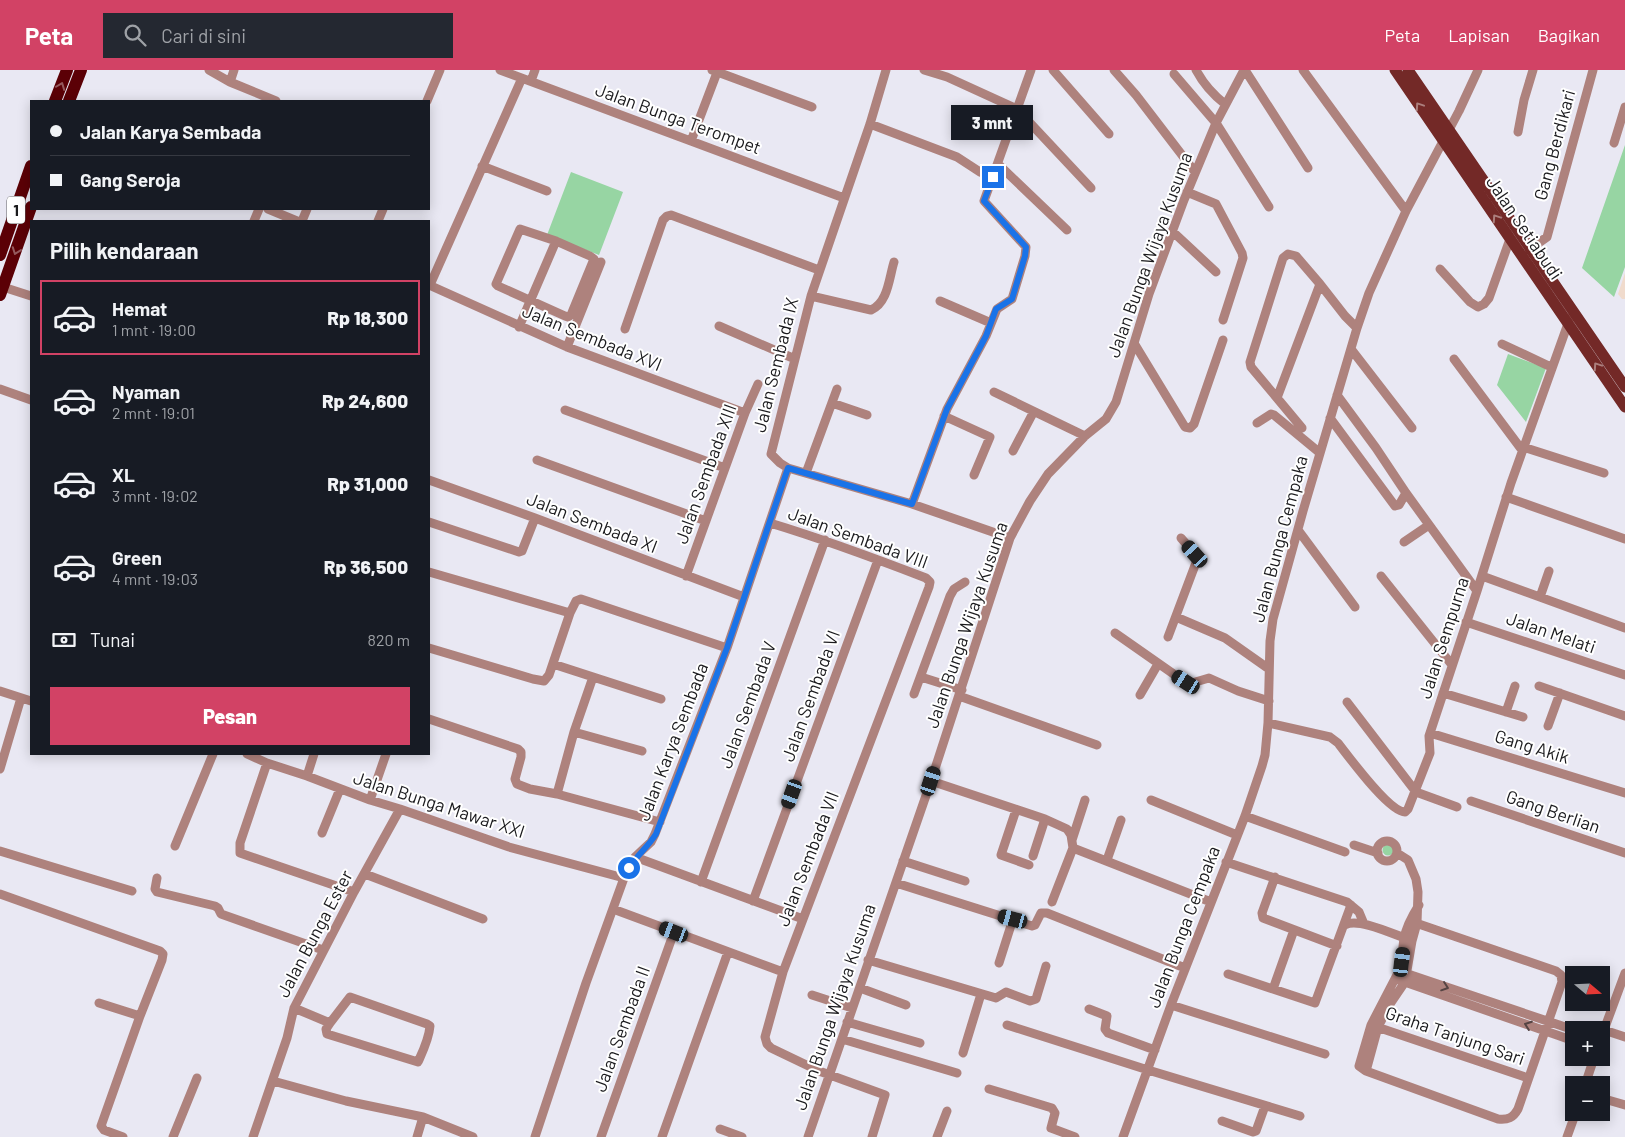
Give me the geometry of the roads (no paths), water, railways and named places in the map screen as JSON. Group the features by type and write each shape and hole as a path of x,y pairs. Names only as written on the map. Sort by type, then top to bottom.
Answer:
{"highway":[{"path":"55,100 67,70"},
{"path":"69,100 81,70"},
{"name":"1","path":"0,255 30,169"},
{"name":"1","path":"1,291 29,222"}],"main road":[{"name":"Jalan Setiabudi","path":"1395,70 1625,407"},
{"name":"Jalan Setiabudi","path":"1408,70 1625,387"}],"street":[{"path":"209,70 230,82 274,100"},
{"path":"230,82 234,70"},
{"path":"427,100 440,70"},
{"name":"Jalan Bunga Terompet","path":"500,70 844,198"},
{"path":"531,82 535,70"},
{"name":"Jalan Sembada IX","path":"788,468 773,457 771,450 811,296 870,124 886,70"},
{"path":"924,70 947,77 1017,109 1091,188"},
{"path":"912,504 944,416 992,323 995,311 1012,299 1026,251 1026,247 985,203 984,199 1031,70"},
{"path":"1053,70 1109,134"},
{"path":"1114,70 1196,172"},
{"path":"1196,70 1210,92 1225,104"},
{"path":"1244,70 1308,168"},
{"name":"Jalan Bunga Wijaya Kusuma","path":"808,1137 931,781 1010,538 1048,474 1085,436 1106,419 1116,402 1134,343 1187,192 1216,123 1244,70"},
{"path":"1303,70 1406,211"},
{"name":"Jalan Bunga Cempaka","path":"1123,1137 1185,968 1245,816 1265,755 1269,701 1270,642 1273,619 1357,328 1369,293 1406,211 1444,142 1478,70"},
{"path":"1518,132 1524,100 1533,70"},
{"name":"Gang Berdikari","path":"1530,249 1547,237 1593,70"},
{"path":"691,141 716,71 812,107"},
{"path":"1174,74 1216,123 1269,207"},
{"path":"430,283 522,78"},
{"path":"1614,143 1625,106"},
{"path":"870,124 957,157 980,172 993,177"},
{"path":"998,164 1067,230"},
{"path":"482,166 547,191"},
{"path":"1187,192 1216,204 1242,253 1243,258 1222,320"},
{"path":"270,210 295,220"},
{"path":"625,330 663,220 667,216 671,215 819,270"},
{"path":"523,229 594,259 571,315 568,317 531,299 496,284 518,231 523,229"},
{"path":"1172,231 1216,272"},
{"path":"1440,269 1470,302 1478,307 1489,298 1510,239"},
{"path":"519,326 556,242"},
{"path":"1302,428 1249,365 1286,256 1293,254 1296,256 1357,328"},
{"path":"567,347 601,262"},
{"path":"811,296 871,310 883,301 894,262"},
{"path":"1278,398 1320,284"},
{"name":"Jalan Sembada XVI","path":"430,285 567,347 745,413"},
{"path":"1,291 30,296"},
{"path":"940,301 992,323"},
{"name":"Jalan Sempurna","path":"1268,722 1330,737 1376,790 1399,811 1405,812 1408,809 1430,753 1428,742 1430,733 1522,448 1567,322 1573,311"},
{"path":"719,326 794,359"},
{"path":"1134,343 1186,427 1190,428 1194,424 1223,340"},
{"path":"1502,344 1551,367"},
{"path":"1351,349 1412,428"},
{"path":"1454,359 1522,448 1604,473"},
{"name":"Jalan Sembada XIII","path":"686,576 745,413 758,384"},
{"path":"0,389 30,400"},
{"path":"806,473 837,389"},
{"path":"994,392 1033,413 1085,436"},
{"path":"1337,395 1477,591"},
{"path":"832,402 867,415"},
{"path":"564,410 726,468"},
{"path":"1013,451 1033,413"},
{"path":"1257,424 1267,415 1274,415 1320,453"},
{"path":"944,416 990,437 974,475"},
{"path":"1330,418 1395,506 1399,505 1406,493"},
{"path":"537,460 706,521"},
{"path":"788,468 912,504 1010,538"},
{"name":"Jalan Karya Sembada","path":"537,1136 624,878 635,857 651,842 660,822 727,648 788,468"},
{"name":"Jalan Sembada XI","path":"430,480 744,597"},
{"path":"1506,497 1625,539"},
{"path":"430,522 519,552 522,551 535,518"},
{"name":"Jalan Sembada VIII","path":"770,523 825,540 926,578 930,582 930,587"},
{"path":"1404,542 1430,525"},
{"path":"1298,530 1356,607"},
{"path":"1168,637 1197,560 1195,554 1181,538"},
{"name":"Jalan Sembada V","path":"701,882 825,540"},
{"name":"Jalan Sembada VI","path":"753,901 878,560"},
{"path":"430,572 570,614"},
{"path":"1540,597 1549,572"},
{"path":"1381,576 1452,664"},
{"path":"1482,576 1625,628"},
{"path":"914,694 950,596 954,589 964,582"},
{"name":"Jalan Sembada VII","path":"829,1075 771,1048 767,1044 766,1037 783,972 930,587"},
{"path":"430,648 542,681 547,679 576,601 587,600 727,648"},
{"path":"1176,617 1225,638 1270,669"},
{"name":"Jalan Melati","path":"1466,622 1625,676"},
{"path":"1115,633 1188,683 1209,678 1238,691 1269,701"},
{"path":"553,664 661,699"},
{"path":"1140,695 1158,664"},
{"path":"557,794 574,732 593,677"},
{"path":"921,677 1097,746"},
{"path":"1506,712 1515,686"},
{"path":"1539,686 1625,716"},
{"path":"0,691 30,701"},
{"path":"1443,693 1523,717"},
{"path":"1548,726 1560,693"},
{"path":"0,769 21,698"},
{"path":"1347,702 1416,792 1457,807"},
{"path":"430,719 521,752 522,757 516,781 530,789 557,794 660,822"},
{"path":"574,732 642,751"},
{"name":"Gang Akik","path":"1430,733 1625,793"},
{"path":"175,846 213,755"},
{"name":"Jalan Bunga Mawar XXI","path":"249,755 370,800 509,847 624,878"},
{"path":"307,776 314,755"},
{"path":"370,800 386,755"},
{"path":"267,763 240,843 240,853 354,892"},
{"path":"931,781 1045,819 1067,829 1070,832 1073,844"},
{"path":"322,833 340,789"},
{"path":"1052,902 1073,844 1085,800"},
{"path":"1151,800 1237,835"},
{"name":"Gang Berlian","path":"1470,801 1625,853"},
{"name":"Jalan Bunga Ester","path":"254,1137 287,1038 294,1008 323,950 400,809"},
{"path":"1016,810 1001,855 1029,865"},
{"path":"1245,816 1345,852"},
{"path":"1033,856 1045,819"},
{"path":"1107,860 1120,820"},
{"path":"1354,845 1378,853 1385,861 1393,859 1397,853 1395,844 1387,840 1379,844 1378,853"},
{"path":"1073,844 1107,860 1211,902"},
{"path":"0,851 132,891"},
{"path":"1375,1026 1390,1004 1402,976 1408,940 1418,906 1417,886 1413,868 1404,856 1397,853"},
{"path":"635,857 803,919"},
{"path":"903,861 965,881"},
{"path":"1226,862 1275,877 1351,905 1370,926"},
{"path":"365,874 483,919"},
{"path":"1275,877 1262,915 1265,920 1337,946"},
{"path":"157,878 155,890 157,892 215,906 221,914 323,950"},
{"path":"896,884 1033,926 1041,914 1047,913 1185,968"},
{"path":"0,894 162,952 162,960 140,1016 102,1126 104,1130 123,1137"},
{"path":"1228,974 1315,1003 1351,905"},
{"path":"613,909 783,972"},
{"path":"999,963 1013,919"},
{"path":"1345,925 1350,922 1370,926 1408,940"},
{"name":"Graha Tanjung Sari","path":"1414,922 1559,972 1562,982 1516,1113 1512,1117 1503,1120 1498,1119 1366,1071 1375,1026 1528,1078"},
{"path":"1273,989 1294,930"},
{"name":"Jalan Sembada II","path":"601,1137 674,932"},
{"path":"662,1137 728,952"},
{"path":"868,960 996,998 1006,992 1033,1001 1036,999 1046,966"},
{"name":"Graha Tanjung Sari","path":"1402,976 1547,1026 1565,1029"},
{"path":"1608,1021 1624,978"},
{"path":"860,988 906,1005"},
{"path":"963,1053 981,994"},
{"path":"812,995 852,1008"},
{"path":"350,997 427,1024 430,1028 427,1042 418,1062 327,1034 326,1029 330,1023 350,997"},
{"path":"98,1004 140,1016"},
{"path":"1171,1005 1325,1054"},
{"path":"294,1008 330,1023"},
{"path":"1089,1009 1107,1016 1105,1029 1108,1033 1155,1050"},
{"path":"847,1022 920,1043"},
{"path":"1007,1025 1300,1116"},
{"name":"Graha Tanjung Sari","path":"1547,1026 1565,1036"},
{"path":"1610,1035 1625,1037"},
{"path":"842,1039 957,1074"},
{"path":"829,1075 886,1096 872,1137"},
{"path":"174,1137 197,1078"},
{"path":"273,1081 346,1101 423,1117 473,1137"},
{"path":"989,1089 1052,1108 1055,1113 1051,1128 1075,1137"},
{"path":"1610,1101 1625,1105"},
{"path":"1222,1122 1254,1132 1265,1106"},
{"path":"937,1137 947,1111"},
{"path":"417,1137 423,1117"},
{"path":"1567,1137 1573,1121"},
{"path":"720,1128 742,1137"}]}
